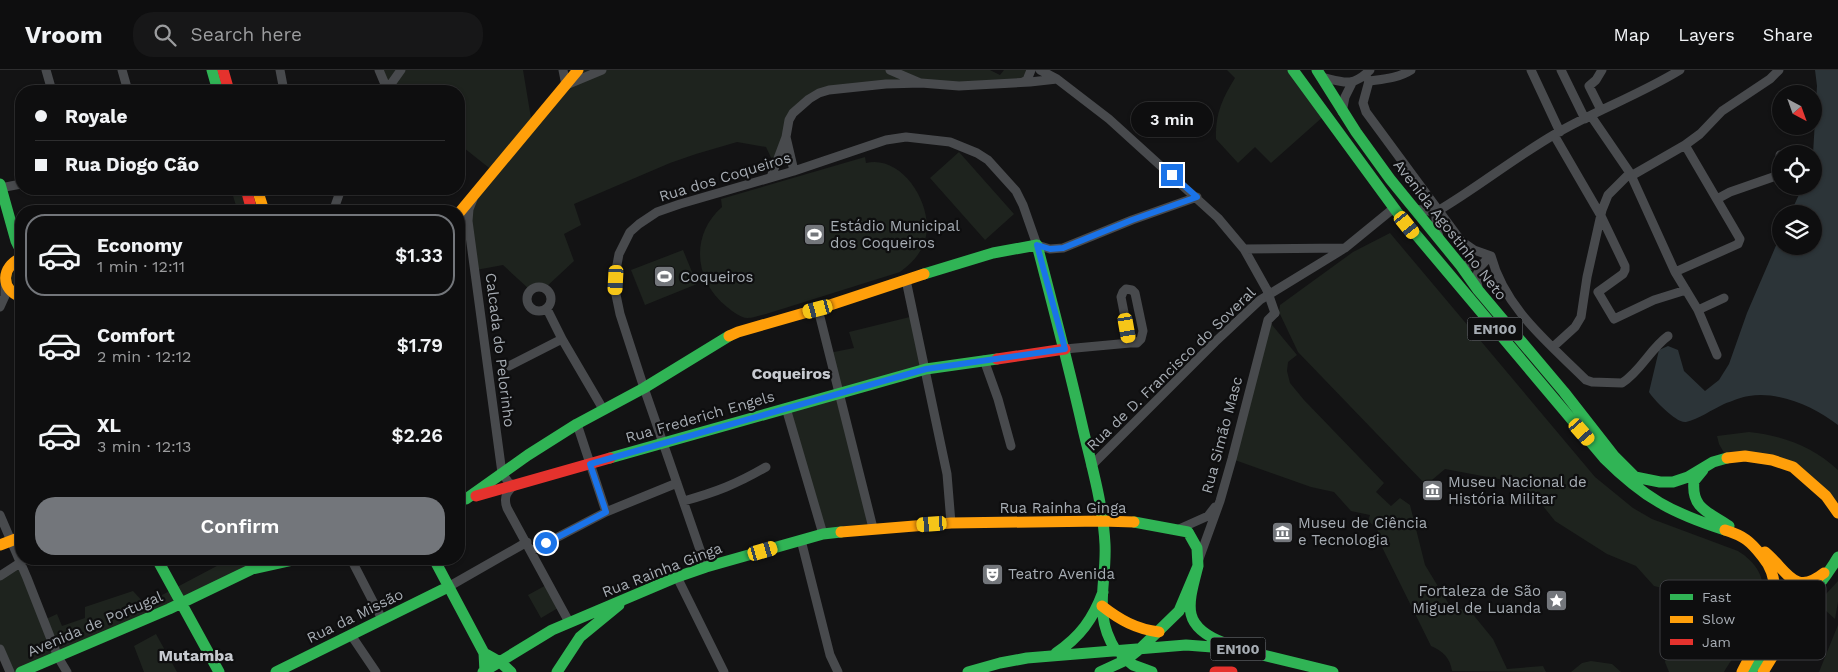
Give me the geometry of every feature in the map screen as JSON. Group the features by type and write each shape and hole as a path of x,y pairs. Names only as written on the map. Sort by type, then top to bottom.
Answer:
{"main road":[{"path":"212,70 216,85"},
{"path":"223,70 227,85"},
{"path":"465,206 578,70"},
{"name":"Avenida Agostinho Neto","path":"1293,70 1394,208 1545,389 1625,479 1655,501 1679,514 1741,535 1755,546 1770,565 1774,580"},
{"name":"Avenida Agostinho Neto","path":"1319,73 1342,112 1373,156 1478,290 1564,392 1614,456 1635,477 1660,482 1673,482 1688,477 1713,462 1730,457 1745,456 1772,460 1793,467 1826,496 1838,513"},
{"path":"0,187 15,234"},
{"path":"465,498 577,424 644,388 731,335 993,253 1037,245 1065,349 1102,521 1104,539 1102,616 1106,635 1116,651 1126,660 1140,669 1152,672"},
{"path":"0,266 15,261"},
{"path":"15,262 4,272 2,280 12,294 15,295"},
{"name":"Rua Frederich Engels","path":"465,499 926,369 1065,349"},
{"path":"1713,462 1694,481 1694,498 1698,505 1706,512 1724,522 1741,535"},
{"path":"1104,539 1112,528 1121,521"},
{"name":"Rua Rainha Ginga","path":"489,669 552,630 677,577 823,534 872,528 951,523 1121,521 1179,529"},
{"path":"1179,529 1188,532 1194,539 1198,564 1190,605 1194,625 1204,634 1238,649"},
{"path":"1755,546 1773,557 1787,575 1795,580"},
{"path":"1816,580 1838,557"},
{"path":"1825,580 1838,557"},
{"path":"1100,672 1126,660 1159,632 1179,611 1198,564"},
{"path":"160,565 219,672"},
{"path":"181,602 248,565"},
{"path":"437,565 484,653 489,669 511,672"},
{"path":"1826,583 1838,565"},
{"name":"Rua da Missão","path":"276,672 448,587"},
{"path":"1053,655 1072,644 1087,628 1103,592"},
{"path":"557,672 580,637 628,598"},
{"name":"Avenida de Portugal","path":"21,672 181,602"},
{"path":"1102,606 1127,624 1143,630 1159,632"},
{"path":"569,622 578,628 580,637"},
{"name":"EN100","path":"968,672 1000,663 1053,655 1186,645 1238,649 1333,672"},
{"name":"Avenida Agostinho Neto","path":"1742,672 1748,660"},
{"path":"1751,672 1759,660"},
{"path":"1763,672 1770,660"},
{"name":"EN100","path":"1215,672 1232,672"}],"street":[{"path":"46,70 50,85"},
{"path":"122,70 126,85"},
{"path":"280,70 283,85"},
{"path":"379,70 384,85"},
{"path":"390,85 401,70"},
{"path":"563,70 566,84 602,70"},
{"path":"890,70 921,83"},
{"path":"1023,82 1027,80 1030,70"},
{"path":"1040,70 1057,79 1109,120 1197,197 1244,249 1345,248"},
{"path":"1319,73 1342,83 1352,83 1368,75 1388,79 1406,74 1411,70"},
{"path":"1560,70 1588,118 1631,175 1675,272 1698,310 1717,355"},
{"path":"1601,110 1589,86 1596,80 1602,70"},
{"path":"1414,208 1437,212 1557,133 1680,70"},
{"path":"1553,347 1575,327 1581,317 1602,210 1608,195 1631,175 1685,145 1700,134 1722,111 1770,79 1779,70"},
{"path":"1535,71 1557,133 1625,266 1623,274 1598,292 1585,291"},
{"path":"1368,75 1363,102 1365,109 1437,212 1461,241 1474,250 1491,256"},
{"path":"771,177 786,137 789,120 793,113 819,93 829,90 886,84 921,83 959,86 1057,79"},
{"path":"1342,112 1345,97 1352,83"},
{"path":"786,137 794,170"},
{"name":"Rua dos Coqueiros","path":"706,567 620,314 615,290 616,270 624,242 630,232 658,212 886,140 906,137 950,142 982,157 997,168 1016,191 1037,245"},
{"path":"1675,272 1740,242 1739,235 1685,145"},
{"path":"1717,199 1730,192 1772,177"},
{"path":"0,187 15,185"},
{"name":"Calcada do Pelorinho","path":"476,192 469,209 469,230 475,260 502,473"},
{"path":"1037,245 1050,249 1063,248 1132,220 1197,197"},
{"name":"Rua de D. Francisco do Soveral","path":"1091,466 1215,342 1260,300 1345,248 1394,208"},
{"path":"1437,212 1436,225 1440,240"},
{"path":"465,228 469,230"},
{"name":"Rua Simão Masc","path":"1198,564 1220,501 1268,320 1275,313 1267,290 1244,249"},
{"path":"1478,290 1477,273 1482,264 1491,256"},
{"path":"1491,256 1500,280 1517,309 1586,380 1622,383 1658,343 1668,336"},
{"path":"1461,266 1482,264"},
{"path":"1,306 5,296 2,280"},
{"path":"906,280 947,474 951,523"},
{"path":"1129,289 1135,293 1143,334 1139,342 1130,343 1121,297 1124,290 1129,289"},
{"path":"1598,292 1614,320 1654,300 1686,290"},
{"path":"1,306 7,300 15,298"},
{"path":"1698,310 1724,298"},
{"path":"547,309 562,339 603,409"},
{"path":"818,309 872,528"},
{"path":"508,366 562,339"},
{"name":"Rua Frederich Engels","path":"1065,349 1130,343"},
{"path":"984,360 998,399 1011,446"},
{"path":"786,408 823,534"},
{"path":"577,424 606,512"},
{"path":"684,501 719,491 744,480 766,466"},
{"path":"502,473 509,483 516,484"},
{"path":"532,550 606,512 677,483"},
{"path":"516,484 507,492 505,503 532,550 569,622"},
{"path":"1179,529 1208,516 1220,501"},
{"path":"0,515 11,541"},
{"path":"801,540 830,655 838,672"},
{"path":"448,587 527,542"},
{"path":"0,576 17,565"},
{"path":"24,565 58,657 67,672"},
{"path":"353,565 382,619"},
{"path":"677,577 724,672"},
{"path":"352,634 376,672"},
{"path":"0,649 10,672"}],"shaded area":[{"path":"379,70 523,70 532,124 578,70 990,70 1000,75 1004,70 1027,70 1023,82 921,83 819,93 789,120 775,166 766,147 737,142 670,163 574,204 581,225 564,234 574,261 545,288 538,286 530,290 503,265 476,270 469,209 493,171 465,149 465,85 387,85"},
{"path":"1227,70 1293,70 1325,115 1271,163 1255,147 1238,163 1216,139 1220,107 1235,78"},
{"path":"1815,70 1838,70 1838,425 1819,412 1796,402 1785,398 1761,395 1736,399 1695,419 1682,422 1655,400 1649,392 1659,350 1668,346 1678,350 1684,371 1705,391 1719,380 1729,364 1747,313 1772,255 1822,255 1822,205 1794,205 1799,195 1822,195 1822,145 1814,145 1814,135 1822,135 1822,85 1817,85"},
{"path":"959,152 1014,214 985,240 930,178"},
{"name":"Estádio Municipal dos Coqueiros","path":"865,157 866,163 880,162 893,167 914,187 921,201 926,215 927,230 922,248 911,263 900,272 752,318 745,318 727,307 708,284 702,271 700,258 701,244 705,231 712,218 722,207 721,199"},
{"path":"233,195 248,195 250,205 236,205"},
{"path":"1390,233 1595,477 1633,508 1652,519 1738,551 1754,564 1761,580 1660,580 1660,588 1654,586 1636,566 1607,554 1555,521 1539,501 1520,483 1445,469 1426,485 1298,352 1279,312 1280,305 1353,252"},
{"name":"Coqueiros","path":"683,250 697,284 645,305 631,270"},
{"path":"15,271 15,286 12,282"},
{"path":"914,316 926,369 840,393 829,353 854,348 849,332"},
{"path":"1268,320 1297,355 1288,362 1287,371 1290,383 1384,483 1376,492 1391,506 1400,498 1410,505 1425,565 1450,606 1471,612 1493,639 1507,669 1543,666 1546,672 1452,671 1450,662 1445,656 1431,646 1381,545 1377,528 1368,521 1370,515 1351,511 1334,492 1311,487 1232,459"},
{"path":"840,393 873,528 823,534 786,409"},
{"path":"1749,432 1786,439 1808,448 1838,470 1838,514 1793,467 1727,458 1717,436"},
{"path":"17,565 21,565 44,620 57,614 62,626 85,618 85,607 133,591 145,604 219,565 250,565 252,569 20,672 10,672 0,649 0,576"},
{"path":"1838,581 1838,602 1835,619 1826,611 1826,594"},
{"path":"550,583 563,605 541,618 528,595"},
{"path":"1838,625 1838,672 1819,672 1824,660 1826,660 1826,655"},
{"path":"156,634 177,672 144,672 134,646"},
{"path":"1665,660 1732,660 1724,672 1669,672"},
{"path":"1591,661 1612,664 1621,672 1571,672 1582,663"}],"traffic: fast":[{"path":"212,70 216,85"},
{"path":"1293,70 1397,212 1604,458 1632,484 1660,503 1689,517 1725,530"},
{"path":"1317,70 1356,132 1390,179 1614,456 1635,477 1660,482 1673,482 1688,477 1713,462 1727,458"},
{"path":"0,184 15,237"},
{"path":"924,274 993,253 1037,245 1100,500 1105,544 1102,611 1104,624 1116,651"},
{"path":"466,499 528,455 577,424 644,388 729,336"},
{"path":"610,458 926,369 997,359"},
{"path":"1703,470 1694,481 1695,498 1703,509 1729,526"},
{"path":"1134,522 1188,532 1197,548 1198,566 1179,611 1141,648"},
{"path":"483,672 552,630 677,577 823,534 841,532"},
{"path":"1822,580 1838,557"},
{"path":"160,565 219,672"},
{"path":"21,672 169,609 252,569 270,565"},
{"path":"437,565 484,653 485,672"},
{"path":"1198,566 1190,603 1191,613 1200,629 1224,643"},
{"path":"276,672 448,587"},
{"path":"1056,653 1072,641 1085,627 1095,611 1103,592"},
{"path":"557,672 580,637 619,605"},
{"path":"968,672 1027,658 1186,645 1238,649 1333,672"},
{"path":"1100,672 1126,660 1141,648"},
{"path":"484,653 500,662 511,672"},
{"path":"1122,656 1133,665 1152,672"},
{"path":"1752,670 1759,660"}],"traffic: slow":[{"path":"465,206 578,70"},
{"path":"259,195 262,205"},
{"path":"15,261 7,272 6,278 6,284 15,294"},
{"path":"729,336 924,274"},
{"path":"1727,458 1745,456 1772,460 1793,467 1826,496 1838,513"},
{"path":"841,532 951,523 1134,522"},
{"path":"1725,530 1737,534 1754,546 1771,570 1773,580"},
{"path":"0,545 15,539"},
{"path":"1765,552 1785,573 1795,580"},
{"path":"1814,580 1824,573"},
{"path":"1102,606 1115,616 1129,623 1143,629 1159,632"},
{"path":"1742,672 1748,660"},
{"path":"1763,672 1770,660"}],"traffic: jam":[{"path":"223,70 227,85"},
{"path":"248,195 250,205"},
{"path":"997,359 1065,349"},
{"path":"476,496 610,458"},
{"path":"1215,672 1232,672"}],"place":[{"name":"Estádio Municipal dos Coqueiros","path":"814,235"},
{"name":"Coqueiros","path":"664,277"},
{"name":"Museu Nacional de História Militar","path":"1432,491"},
{"name":"Museu de Ciência e Tecnologia","path":"1282,532"},
{"name":"Teatro Avenida","path":"992,574"},
{"name":"Fortaleza de São Miguel de Luanda","path":"1557,600"}],"district":[{"name":"Coqueiros","path":"791,373"},
{"name":"Mutamba","path":"196,655"}],"route":[{"path":"546,543 606,512 590,464 926,369 1065,349 1037,245 1050,249 1063,248 1132,220 1197,197 1172,175"}]}
